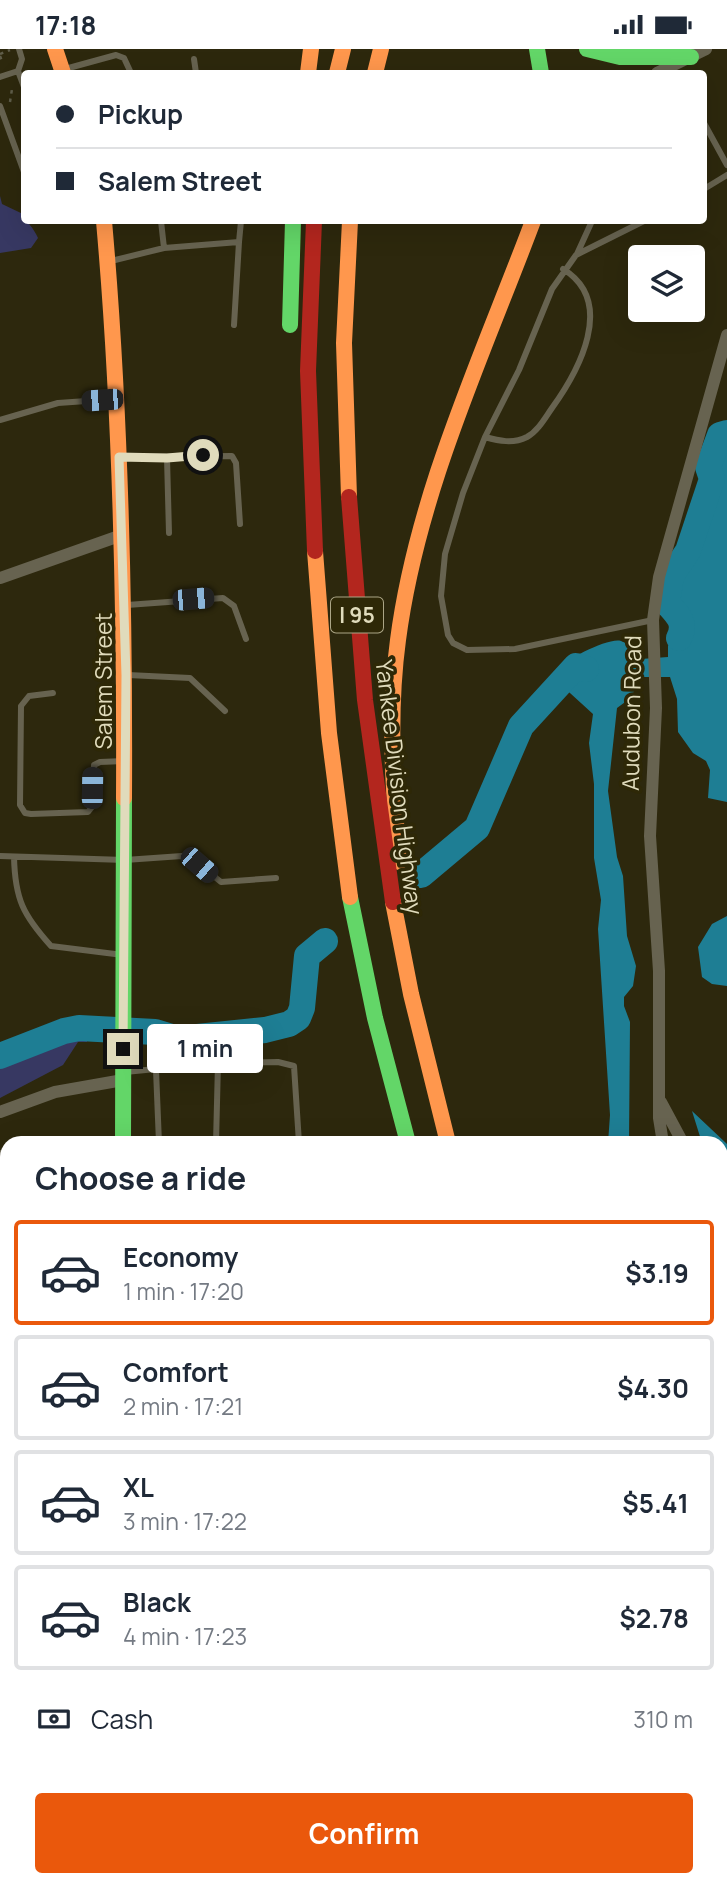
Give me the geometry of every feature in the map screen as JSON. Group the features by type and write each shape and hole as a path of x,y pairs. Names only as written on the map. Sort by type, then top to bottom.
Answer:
{"main road":[{"path":"55,49 62,70"},
{"path":"308,70 311,49"},
{"path":"338,70 343,49"},
{"path":"376,70 381,49"},
{"path":"537,49 540,70"},
{"path":"587,49 620,57 691,57"},
{"name":"Salem Street","path":"104,224 117,399 125,605 123,1136"},
{"path":"293,224 290,271 291,351 316,573"},
{"name":"I 95","path":"314,224 306,303 307,370 316,573 335,785 358,942 386,1065 406,1136"},
{"name":"Yankee Division Highway","path":"350,224 345,288 345,399 367,734 383,859 412,1006 446,1136"},
{"path":"412,1006 390,754 400,628 415,550 438,474 532,224"}],"street":[{"path":"663,70 706,49"},
{"name":"Audubon Road","path":"663,1136 659,971 650,836 656,708 653,620 659,577 724,360 727,335"},
{"path":"0,577 122,535"},
{"path":"0,1112 55,1092 123,1076"},
{"name":"Audubon Road","path":"661,1101 679,1136"}],"lane":[{"path":"19,49 22,59 19,71 21,77"},
{"path":"65,70 116,55 124,58 130,70"},
{"path":"194,59 196,70"},
{"path":"0,77 19,71"},
{"path":"0,106 21,157"},
{"path":"707,128 727,165"},
{"path":"707,187 727,175"},
{"path":"161,224 164,248"},
{"path":"234,325 241,224"},
{"path":"591,224 576,255 552,289 519,370 485,437 454,522 442,576 443,617 453,643 467,650 515,649 653,620"},
{"path":"576,255 638,224"},
{"path":"109,262 164,248 239,242"},
{"path":"485,437 507,442 528,436 561,395 580,364 589,337 588,310 580,285 564,269"},
{"path":"0,420 58,403 117,399"},
{"path":"119,457 232,456 236,461 240,524"},
{"path":"167,458 169,533"},
{"path":"125,605 223,598 234,606 246,639"},
{"path":"126,675 190,678 225,711"},
{"path":"53,693 29,696 21,706 20,803 23,811 31,814 87,813 92,807 95,764 126,761"},
{"path":"0,856 125,860 181,856 190,857 221,882 276,878"},
{"path":"14,857 15,881 26,918 51,946 124,955"},
{"path":"123,1076 218,1063 278,1062 294,1066 299,1136"},
{"path":"216,1136 218,1063"},
{"path":"156,1070 161,1136"}],"path":[{"path":"3,64 0,55 13,49"}],"shaded area":[{"path":"0,196 2,204 21,213 21,224 29,224 38,238 31,248 0,253"},
{"path":"727,431 727,802 708,798 710,770 706,761 693,753 678,732 677,699 670,677 639,677 632,697 617,708 608,791 617,857 623,876 627,936 636,966 633,986 624,997 624,1006 630,1022 629,1136 608,1136 610,1115 598,929 601,900 594,858 594,784 589,743 593,714 559,683 557,670 587,650 615,641 624,642 641,659 668,657 668,646 674,636 671,621 672,597 677,573 721,435"},
{"path":"727,916 727,986 712,984 702,977 698,947 712,924"},
{"path":"73,1017 84,1017 87,1042 78,1042 63,1065 0,1098 0,1047 13,1045"},
{"path":"692,1111 719,1136 700,1136"}],"waterway":[{"path":"679,638 681,623 667,603 671,576 688,551 712,479 708,467 720,435 727,433"},
{"path":"421,875 477,828 521,726 576,666 586,669"},
{"path":"0,1056 64,1031 79,1028 155,1032 178,1039 265,1030 289,1024 298,1018 302,1008 307,956 325,941"}],"traffic: fast":[{"path":"537,49 540,70"},
{"path":"587,49 620,57 691,57"},
{"path":"290,325 293,224"},
{"path":"123,1136 124,798"},
{"path":"350,897 375,1018 406,1136"}],"traffic: slow":[{"path":"55,49 62,70"},
{"path":"308,70 311,49"},
{"path":"338,70 343,49"},
{"path":"376,70 381,49"},
{"path":"104,224 121,509 124,798"},
{"path":"349,497 344,343 350,224"},
{"path":"399,862 392,723 398,640 407,586 436,479 532,224"},
{"path":"315,551 329,733 350,897"},
{"path":"393,902 411,994 446,1136"}],"traffic: jam":[{"path":"314,224 308,371 315,551"},
{"path":"349,497 365,700 393,902"}],"route":[{"path":"123,1049 126,675 119,457 167,458 203,455"}]}
